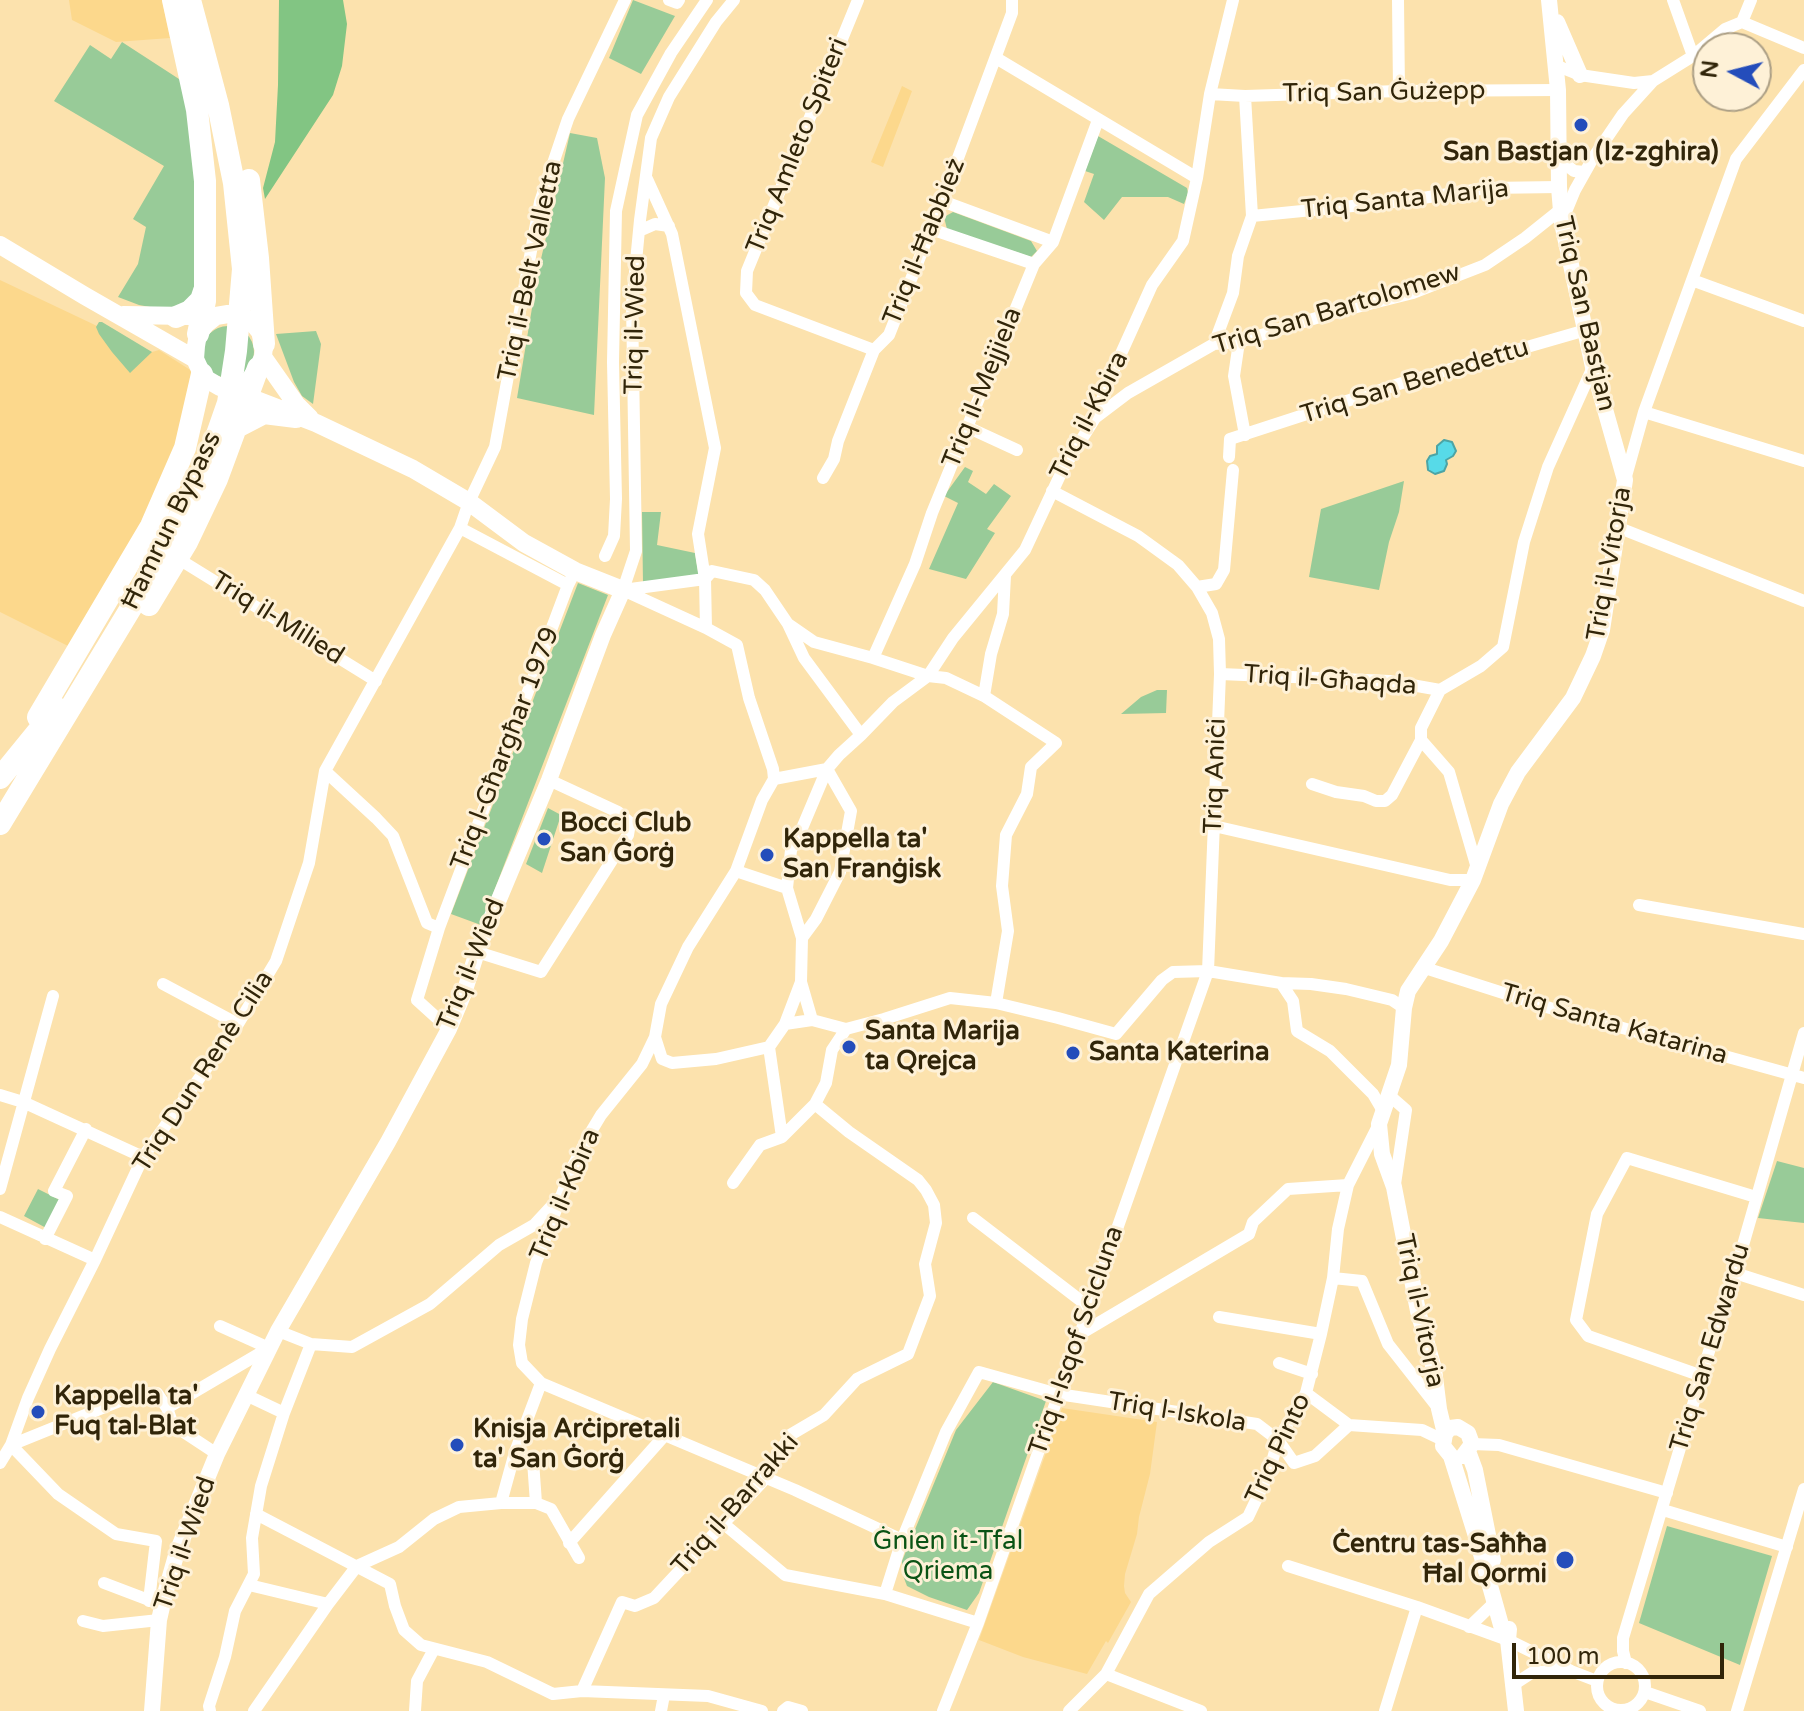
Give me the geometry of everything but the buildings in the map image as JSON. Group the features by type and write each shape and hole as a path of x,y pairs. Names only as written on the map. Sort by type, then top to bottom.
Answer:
{"highway":[{"name":"Ħamrun Bypass","path":"174,0 208,106 228,183"},
{"path":"174,0 197,110 205,181 205,286 200,325"},
{"name":"Ħamrun Bypass","path":"0,824 135,591 197,459 215,402 226,349 231,269 228,183 218,105 192,0"},
{"path":"0,824 80,718 187,542 217,479 262,356 258,258 249,180 231,101 192,0"},
{"path":"176,317 190,311 201,300 205,286"},
{"path":"0,776 50,699 151,526 185,448 206,373"},
{"path":"237,427 264,413 306,420"},
{"name":"Ħamrun Bypass","path":"0,776 61,703 135,591"}],"main road":[{"path":"0,245 247,396 413,469 469,502 572,578 623,590"},
{"path":"118,315 176,317 200,325 228,314 241,315 260,332 262,356 306,420"},
{"path":"200,325 206,373"},
{"path":"206,373 235,387 248,382 262,356"}],"street":[{"name":"Triq il-Belt Valletta","path":"469,502 495,447 540,202 568,119 625,0"},
{"path":"669,0 677,3 679,0"},
{"name":"Triq il-Wied","path":"605,556 614,536 616,499 613,362 616,211 637,115 671,53 707,0"},
{"name":"Triq il-Wied","path":"152,1711 157,1608 217,1454 278,1331 388,1142 449,1029 623,590 636,551 632,303 651,138 669,97 716,22 734,0"},
{"name":"Triq Amleto Spiteri","path":"858,0 747,271 746,293 755,305 874,350"},
{"name":"Triq il-Ħabbież","path":"823,478 834,459 838,441 874,350 889,335 931,229 1012,13 1012,0"},
{"name":"Triq il-Kbira","path":"787,888 791,850 827,769 893,702 928,676 953,638 1025,550 1063,469 1095,418 1152,285 1183,241 1210,94 1233,0"},
{"path":"1398,0 1399,91"},
{"path":"1673,0 1692,53"},
{"path":"1742,22 1751,0"},
{"name":"Triq San Bastjan","path":"1549,3 1564,38 1567,69 1558,90 1562,221 1593,367 1625,480"},
{"name":"Triq San Bastjan","path":"1549,3 1567,69"},
{"path":"1721,32 1742,22 1804,48"},
{"path":"1562,221 1585,172 1623,114 1653,81 1692,57"},
{"path":"996,58 1197,178"},
{"path":"1567,69 1634,83 1653,81"},
{"name":"Triq il-Vitorja","path":"1508,1640 1446,1443 1434,1369 1418,1311 1394,1187 1382,1154 1384,1111 1399,1065 1408,991 1425,968 1475,874 1501,804 1518,772 1573,698 1593,656 1602,630 1625,480 1644,412 1736,159 1804,70"},
{"name":"Triq San Ġużepp","path":"1210,94 1245,96 1558,90"},
{"path":"1214,344 1233,293 1238,256 1252,216 1245,96"},
{"name":"Triq il-Mejjiela","path":"873,658 915,564 932,513 1034,264 1053,242 1098,120"},
{"path":"1558,146 1565,164 1574,171 1585,172"},
{"path":"647,178 672,234 715,448 698,534 705,579 706,628"},
{"name":"Triq Santa Marija","path":"1252,216 1403,201 1487,188 1559,187"},
{"path":"942,201 1053,242"},
{"name":"Triq San Bartolomew","path":"1095,418 1128,393 1214,344 1239,342 1329,314 1413,293 1485,265 1544,223 1562,221"},
{"path":"639,231 655,224 669,226"},
{"path":"931,229 1034,264"},
{"path":"1692,280 1804,321"},
{"name":"Triq San Benedettu","path":"1245,435 1402,383 1586,330"},
{"path":"1229,457 1230,439 1245,435 1234,376 1239,342"},
{"path":"1312,784 1385,801 1392,795 1421,740 1421,728 1440,690 1481,666 1503,647 1524,542 1548,467 1593,367"},
{"path":"1110,378 1128,393"},
{"path":"1644,412 1804,461"},
{"path":"967,427 1017,450"},
{"path":"1197,587 1216,584 1224,570 1233,470"},
{"name":"Triq Aniċi","path":"1052,491 1138,536 1178,565 1197,587 1212,613 1219,639 1220,674 1208,971"},
{"name":"Triq Dun Renè Cilia","path":"0,1463 11,1445 33,1386 143,1157 238,1024 276,961 309,863 325,771 460,528 469,502"},
{"path":"1617,527 1804,601"},
{"path":"460,528 572,578"},
{"name":"Triq il-Milied","path":"177,558 376,681"},
{"path":"623,590 705,579 712,571 754,580 765,590 788,624 804,658 861,735"},
{"path":"984,696 991,654 1003,614 1005,576"},
{"name":"Triq l-Għargħar 1979","path":"449,1029 417,1000 439,928 572,578"},
{"path":"623,590 737,645 749,698 774,779 827,769 851,811 840,872 816,919 802,938"},
{"path":"788,624 814,642 928,676 946,678 984,696 1056,743 1031,767 1027,794 1006,835 1002,886 1008,931 996,1003"},
{"name":"Triq il-Għaqda","path":"1220,674 1389,681 1440,690"},
{"path":"1214,826 1450,880 1475,874 1449,772 1421,740"},
{"path":"325,771 393,836 427,923 439,928"},
{"name":"Triq il-Kbira","path":"541,1383 522,1363 519,1345 522,1319 536,1263 571,1170 601,1115 642,1064 655,1037 661,1004 688,947 736,871 762,800 774,779"},
{"path":"477,952 541,972 628,835 630,823 618,812 549,780"},
{"path":"736,871 787,888 802,938 801,982 812,1020"},
{"path":"1639,905 1804,934"},
{"name":"Triq Santa Katarina","path":"1425,968 1550,1008 1797,1076"},
{"path":"785,1024 812,1020 846,1029 950,998 996,1003 1116,1034 1162,980 1173,972 1208,971 1281,983 1346,989 1392,1000 1404,1008"},
{"name":"Triq l-Isqof Scicluna","path":"943,1711 978,1623 1208,971"},
{"path":"655,1037 662,1059 672,1063 716,1059 769,1047 785,1024 801,982"},
{"path":"1281,983 1293,1001 1297,1031 1330,1051 1373,1094 1384,1111"},
{"path":"163,984 238,1024"},
{"path":"0,1189 53,996"},
{"path":"733,1183 760,1145 782,1137 815,1104 826,1083 832,1050 846,1029"},
{"name":"Triq San Edwardu","path":"1626,1663 1623,1638 1756,1197 1797,1076 1804,1033"},
{"path":"769,1047 782,1137"},
{"path":"0,1095 86,1129 143,1157"},
{"name":"Triq il-Barrakki","path":"582,1691 622,1602 635,1606 654,1598 766,1478 790,1435 824,1415 857,1379 908,1354 930,1296 925,1264 936,1223 934,1205 918,1180 815,1104"},
{"name":"Triq il-Vitorja","path":"1384,1111 1406,1110 1394,1187"},
{"name":"Triq Pinto","path":"1069,1711 1106,1674 1149,1594 1209,1542 1248,1517 1269,1473 1278,1440 1306,1393 1333,1278 1338,1229 1348,1185 1384,1111"},
{"path":"45,1239 67,1196 54,1191 86,1129"},
{"path":"1702,1376 1588,1336 1576,1320 1597,1214 1627,1158 1756,1197"},
{"path":"1080,1334 1249,1234 1253,1222 1288,1189 1348,1185"},
{"path":"278,1331 311,1344 352,1347 430,1304 499,1245 534,1225 562,1194"},
{"path":"0,1217 95,1260"},
{"path":"973,1218 1089,1307"},
{"path":"1735,1273 1804,1295"},
{"path":"1333,1278 1362,1281 1388,1344 1439,1409"},
{"path":"1219,1317 1321,1334"},
{"path":"220,1326 269,1348"},
{"path":"210,1711 235,1611 254,1574 252,1538 261,1486 284,1413 311,1344"},
{"path":"167,1408 269,1348"},
{"path":"1279,1363 1312,1374"},
{"name":"Triq l-Iskola","path":"902,1540 946,1432 979,1372 1058,1394 1257,1424 1278,1440 1294,1463 1315,1456 1349,1425"},
{"path":"501,1503 515,1452 541,1383 795,1490 902,1540 885,1594"},
{"path":"157,1608 156,1541 116,1534 58,1494 11,1445 137,1394 157,1393 173,1425 217,1454"},
{"path":"1306,1393 1349,1425 1422,1430 1462,1456 1470,1448 1499,1445 1667,1493"},
{"path":"246,1395 284,1413"},
{"path":"1446,1443 1450,1428 1462,1428 1468,1433 1470,1448"},
{"path":"569,1543 665,1435"},
{"path":"1475,1470 1486,1450 1499,1445"},
{"name":"Triq il-Vitorja","path":"1470,1448 1492,1555 1510,1621 1508,1640 1516,1711"},
{"path":"515,1452 533,1461 536,1503"},
{"path":"1737,1711 1787,1547 1799,1526 1804,1489"},
{"path":"254,1711 357,1566 399,1547 434,1519 459,1507 536,1503 551,1509 579,1558"},
{"path":"1663,1510 1787,1547"},
{"path":"256,1514 390,1584 404,1630 421,1645 487,1662 553,1694 582,1691 708,1696 762,1711"},
{"path":"724,1524 785,1575 885,1594 978,1623"},
{"path":"1288,1566 1508,1640 1597,1681"},
{"path":"104,1583 157,1608"},
{"path":"249,1585 328,1604"},
{"path":"1469,1627 1495,1602"},
{"path":"1385,1711 1417,1607"},
{"path":"83,1621 103,1626 157,1608"},
{"path":"415,1711 417,1681 434,1649"},
{"path":"1626,1663 1636,1667 1641,1674 1645,1692 1636,1706 1628,1710 1614,1710 1601,1700 1597,1681 1609,1665 1626,1663"},
{"path":"1513,1685 1533,1672 1571,1671"},
{"path":"1106,1674 1201,1711"},
{"path":"1645,1692 1700,1711"},
{"path":"661,1711 664,1695"},
{"path":"783,1711 788,1707 802,1711"}],"shaded area":[{"path":"69,0 162,0 170,38 116,42 72,20"},
{"path":"902,86 912,91 883,167 871,162"},
{"path":"0,280 152,352 159,350 195,373 180,452 72,648 0,612"},
{"path":"1062,1408 1157,1422 1150,1474 1125,1574 1125,1593 1131,1602 1087,1674 1023,1657 979,1640"}],"green space":[{"path":"279,0 343,0 347,24 342,66 333,95 265,199 263,188 275,142"},
{"path":"633,0 675,16 641,74 609,58"},
{"path":"122,42 179,79 187,77 197,131 194,294 179,306 161,309 118,297 138,264 146,227 133,219 164,166 54,101 90,45 111,59"},
{"path":"570,133 597,138 605,178 594,415 517,398 538,272"},
{"path":"1098,136 1187,188 1184,204 1168,197 1122,197 1104,220 1084,202 1094,174 1085,171"},
{"path":"953,212 1031,241 1037,251 1031,257 947,229 944,217"},
{"path":"99,322 152,352 130,373 99,334 96,327"},
{"path":"228,326 246,334 254,352 246,370 228,378 210,370 202,352 210,334"},
{"path":"316,331 321,344 313,404 302,396 294,382 276,334"},
{"path":"965,467 973,471 968,482 986,494 994,484 1011,496 987,529 995,533 966,579 929,569 958,503 944,496"},
{"path":"1404,481 1379,590 1309,577 1321,509"},
{"path":"642,512 661,512 657,545 695,553 699,577 643,584"},
{"path":"578,583 608,595 481,925 451,914"},
{"path":"1157,690 1167,690 1166,713 1121,714 1141,697"},
{"name":"Bocci Club San Ġorġ","path":"548,808 561,815 542,873 526,864"},
{"path":"1777,1161 1804,1168 1804,1223 1758,1218"},
{"path":"38,1189 62,1201 48,1229 24,1216"},
{"name":"Ġnien it-Tfal Qriema","path":"993,1382 1046,1401 979,1593 967,1610 907,1586 902,1561 956,1430"},
{"path":"1667,1526 1772,1556 1740,1665 1639,1623"}],"water":[{"path":"1444,440 1452,442 1456,451 1446,460 1444,471 1435,474 1428,470 1427,461 1437,454 1437,446"}],"place":[{"name":"San Bastjan (Iz-zghira)","path":"1581,125"},
{"name":"Bocci Club San Ġorġ","path":"544,839"},
{"name":"Kappella ta' San Franġisk","path":"767,855"},
{"name":"Santa Marija ta Qrejca","path":"849,1047"},
{"name":"Santa Katerina","path":"1073,1053"},
{"name":"Kappella ta' Fuq tal-Blat","path":"38,1412"},
{"name":"Knisja Arċipretali ta' San Ġorġ","path":"457,1445"},
{"name":"Ċentru tas-Saħħa Ħal Qormi","path":"1565,1560"}]}
